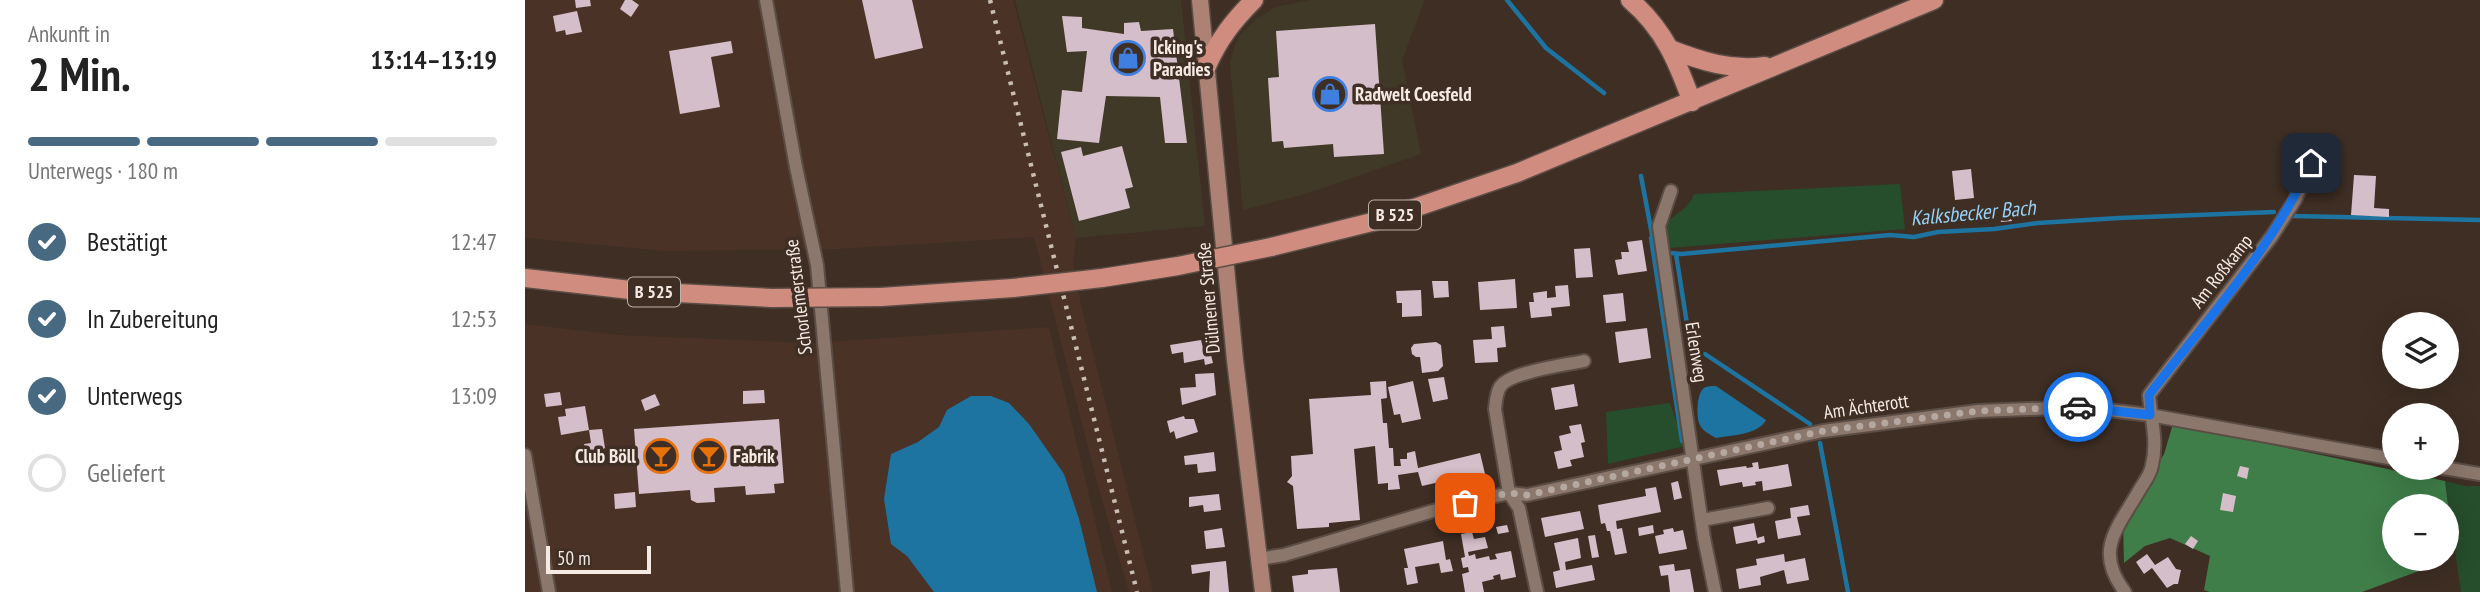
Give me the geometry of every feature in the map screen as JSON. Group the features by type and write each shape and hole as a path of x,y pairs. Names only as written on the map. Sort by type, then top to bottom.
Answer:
{"main road":[{"path":"1207,66 1225,31 1254,0"},
{"path":"1630,0 1647,17 1670,49 1692,102"},
{"name":"B 525","path":"531,279 639,291 772,298 881,297 1013,288 1178,266 1376,221 1457,195 1529,169 1934,0"},
{"path":"1670,49 1722,66 1749,68 1780,64"}],"street":[{"name":"Schorlemerstraße","path":"766,0 796,167 817,265 847,592"},
{"name":"Dülmener Straße","path":"1200,0 1235,360 1263,592"},
{"name":"Am Roßkamp","path":"2150,415 2149,395 2272,236 2295,200 2319,145"},
{"name":"Erlenweg","path":"1671,191 1659,226 1715,592"},
{"path":"1537,592 1519,508 1509,493 1495,409 1496,396 1501,385 1511,377 1584,361"},
{"name":"Am Ächterott","path":"1258,559 1284,555 1443,509 1509,493 1527,495 1823,431 1978,411 2083,407 2150,415 2382,457"},
{"path":"2125,592 2115,579 2109,564 2109,546 2152,468 2156,439 2150,415"},
{"path":"525,456 549,592"},
{"path":"2459,470 2480,474"},
{"path":"1702,520 1768,508"}],"shaded area":[{"path":"525,0 1013,0 1076,238 1073,265 1082,309 1153,592 1129,592 1098,486 1034,237 838,249 666,251 525,238"},
{"path":"1015,0 1181,0 1205,226 1076,238"},
{"path":"1309,0 1425,0 1402,60 1421,154 1309,193 1243,210 1230,64 1235,44 1256,19 1275,7"},
{"path":"525,324 618,335 812,343 1049,327 1112,592 525,592"}],"green space":[{"path":"1900,184 1905,229 1670,248 1665,225 1685,208 1694,194"},
{"path":"1670,403 1685,446 1608,464 1606,412"},
{"path":"2173,424 2382,468 2382,480 2445,481 2447,494 2382,494 2382,571 2419,571 2362,592 2210,592 2204,590 2210,556 2170,538 2145,546 2124,563 2123,521 2164,454"},
{"path":"2445,481 2465,486 2480,486 2480,592 2461,592 2458,571 2459,494 2447,494"}],"water":[{"path":"1716,386 1766,420 1757,429 1744,434 1716,438 1708,434 1699,423 1697,409 1704,388"},
{"path":"971,396 991,396 1009,403 1029,424 1064,474 1079,519 1097,592 934,592 907,556 891,544 884,499 891,454 918,442 939,427 947,410"}],"building":[{"path":"575,0 590,0 591,6 576,8"},
{"path":"625,0 632,0 639,5 631,17 620,9"},
{"path":"862,0 912,0 923,48 875,59"},
{"path":"577,11 582,32 566,35 565,30 556,32 553,16"},
{"path":"1062,16 1082,17 1082,28 1124,34 1124,23 1139,22 1141,31 1173,29 1187,143 1165,143 1160,97 1106,96 1099,143 1057,139 1062,90 1082,92 1087,51 1067,52"},
{"name":"Radwelt Coesfeld","path":"1375,24 1384,154 1334,157 1333,144 1284,148 1283,141 1272,142 1268,78 1279,77 1276,31"},
{"path":"731,41 733,53 711,57 720,107 680,114 669,51"},
{"path":"1122,146 1133,187 1125,189 1130,208 1079,221 1061,152 1081,147 1083,156"},
{"path":"1971,169 1974,198 1955,200 1952,171"},
{"path":"2354,175 2376,176 2374,208 2389,209 2389,217 2351,215"},
{"path":"2010,209 2012,221 2001,222 2000,210"},
{"path":"1642,240 1647,271 1618,275 1615,260 1622,259 1621,252 1629,252 1627,242"},
{"path":"1590,248 1593,277 1576,278 1574,249"},
{"path":"1515,279 1517,308 1480,310 1478,282"},
{"path":"1432,281 1448,281 1449,297 1434,298"},
{"path":"1568,285 1570,306 1551,308 1552,316 1531,318 1529,302 1534,302 1533,293 1547,291 1547,298 1556,297 1555,286"},
{"path":"1421,290 1422,316 1402,317 1402,303 1397,303 1396,291"},
{"path":"1623,293 1626,321 1606,323 1603,295"},
{"path":"1504,326 1506,347 1497,348 1498,362 1475,363 1473,340 1492,339 1491,327"},
{"path":"1647,328 1651,358 1619,363 1615,332"},
{"path":"1201,340 1204,352 1210,351 1213,363 1205,365 1204,359 1184,363 1183,352 1172,354 1170,345"},
{"path":"1436,342 1441,345 1443,366 1438,371 1422,373 1420,357 1412,354 1411,348 1414,344"},
{"path":"1214,373 1216,395 1182,405 1180,388 1196,387 1195,374"},
{"path":"1444,377 1448,399 1433,402 1428,379"},
{"path":"1386,381 1387,398 1381,399 1383,423 1387,423 1394,466 1401,466 1400,459 1407,459 1407,453 1415,451 1418,468 1480,453 1485,474 1444,484 1444,481 1422,486 1418,472 1398,475 1400,489 1388,490 1388,483 1378,484 1375,446 1354,449 1360,520 1329,523 1329,527 1297,529 1293,486 1287,482 1292,476 1291,456 1313,454 1309,399 1371,395 1370,382"},
{"path":"1413,381 1421,419 1402,423 1400,414 1394,415 1388,387"},
{"path":"1574,384 1578,406 1555,410 1551,388"},
{"path":"764,390 765,403 743,404 743,391"},
{"path":"560,392 562,405 546,407 544,394"},
{"path":"655,394 660,405 645,411 641,400"},
{"path":"585,406 589,430 561,435 558,417 566,416 565,409"},
{"path":"1184,416 1185,419 1194,419 1198,432 1176,439 1174,431 1170,433 1167,421"},
{"name":"Fabrik","path":"779,419 784,483 774,484 775,493 746,495 745,486 714,488 715,502 697,503 691,500 690,490 639,494 634,429"},
{"path":"1581,424 1585,442 1581,443 1584,457 1570,460 1572,466 1558,469 1554,452 1562,450 1559,436 1571,433 1569,426"},
{"path":"602,429 605,448 588,456 584,444 591,443 589,430"},
{"path":"1214,452 1216,471 1198,473 1197,464 1185,465 1184,456"},
{"path":"1758,462 1759,469 1788,464 1792,486 1763,491 1762,481 1743,487 1742,482 1720,486 1717,470 1753,467 1752,463"},
{"path":"2240,466 2249,468 2247,479 2237,476"},
{"path":"1678,481 1682,498 1674,500 1671,483"},
{"path":"1656,487 1661,512 1616,521 1617,529 1622,528 1627,553 1615,555 1610,531 1607,531 1605,523 1601,524 1598,505 1646,496 1645,489"},
{"path":"635,492 636,507 615,509 614,494"},
{"path":"2223,493 2236,496 2233,512 2220,510"},
{"path":"1219,494 1221,510 1204,512 1203,505 1189,507 1189,497"},
{"path":"1808,505 1810,515 1797,517 1801,535 1778,539 1775,521 1791,518 1790,508"},
{"path":"1580,511 1584,529 1545,537 1541,518"},
{"path":"1754,523 1757,538 1764,536 1765,542 1758,544 1757,540 1736,544 1733,527"},
{"path":"1507,525 1509,532 1498,534 1496,527"},
{"path":"1653,525 1654,533 1639,536 1638,528"},
{"path":"1222,528 1225,547 1206,549 1204,531"},
{"path":"1673,528 1674,532 1683,530 1687,549 1659,554 1655,536 1664,534 1663,530"},
{"path":"1472,532 1474,539 1485,537 1488,548 1468,552 1469,556 1475,554 1476,559 1489,556 1490,560 1497,559 1495,554 1511,551 1516,577 1501,580 1500,574 1493,576 1494,579 1482,582 1484,592 1465,592 1462,574 1469,572 1468,567 1463,568 1461,558 1465,557 1461,534"},
{"path":"1595,535 1599,557 1592,558 1588,536"},
{"path":"2191,536 2198,541 2193,549 2185,544"},
{"path":"1578,538 1581,558 1565,562 1566,570 1592,565 1595,580 1556,588 1553,572 1560,570 1554,543"},
{"path":"1443,541 1446,560 1450,559 1453,571 1441,573 1439,563 1415,567 1418,583 1407,585 1404,568 1408,568 1404,549"},
{"path":"1784,554 1785,562 1805,558 1809,580 1787,584 1784,570 1760,577 1761,585 1739,589 1736,569 1757,565 1756,559"},
{"path":"2147,554 2155,565 2168,557 2176,569 2181,570 2178,584 2167,588 2152,568 2144,574 2136,562"},
{"path":"1226,561 1229,592 1209,592 1210,571 1192,574 1191,565"},
{"path":"1674,564 1675,571 1690,569 1694,592 1670,592 1668,575 1661,576 1659,566"},
{"path":"1337,568 1340,592 1294,592 1292,576 1308,574 1308,570"}],"waterway":[{"path":"1507,0 1546,48 1604,93"},
{"path":"1641,176 1653,240"},
{"name":"Kalksbecker Bach","path":"1671,253 1890,235 1914,237 1938,232 2038,223 2274,212"},
{"name":"Kalksbecker Bach","path":"2293,216 2480,220"},
{"path":"1651,238 1682,441"},
{"path":"1676,254 1690,343 1695,348"},
{"path":"1705,354 1810,424"},
{"path":"1820,443 1848,592"}],"railway":[{"path":"990,0 1137,592"}],"way so far":[{"path":"1465,503 1509,493 1527,495 1823,431 1978,411 2078,407"}],"place":[{"name":"Icking's Paradies","path":"1128,58"},
{"name":"Radwelt Coesfeld","path":"1330,94"},
{"name":"Club Böll","path":"661,456"},
{"name":"Fabrik","path":"709,456"}],"route":[{"path":"2078,407 2150,415 2149,395 2272,236 2295,200 2311,163"}]}
